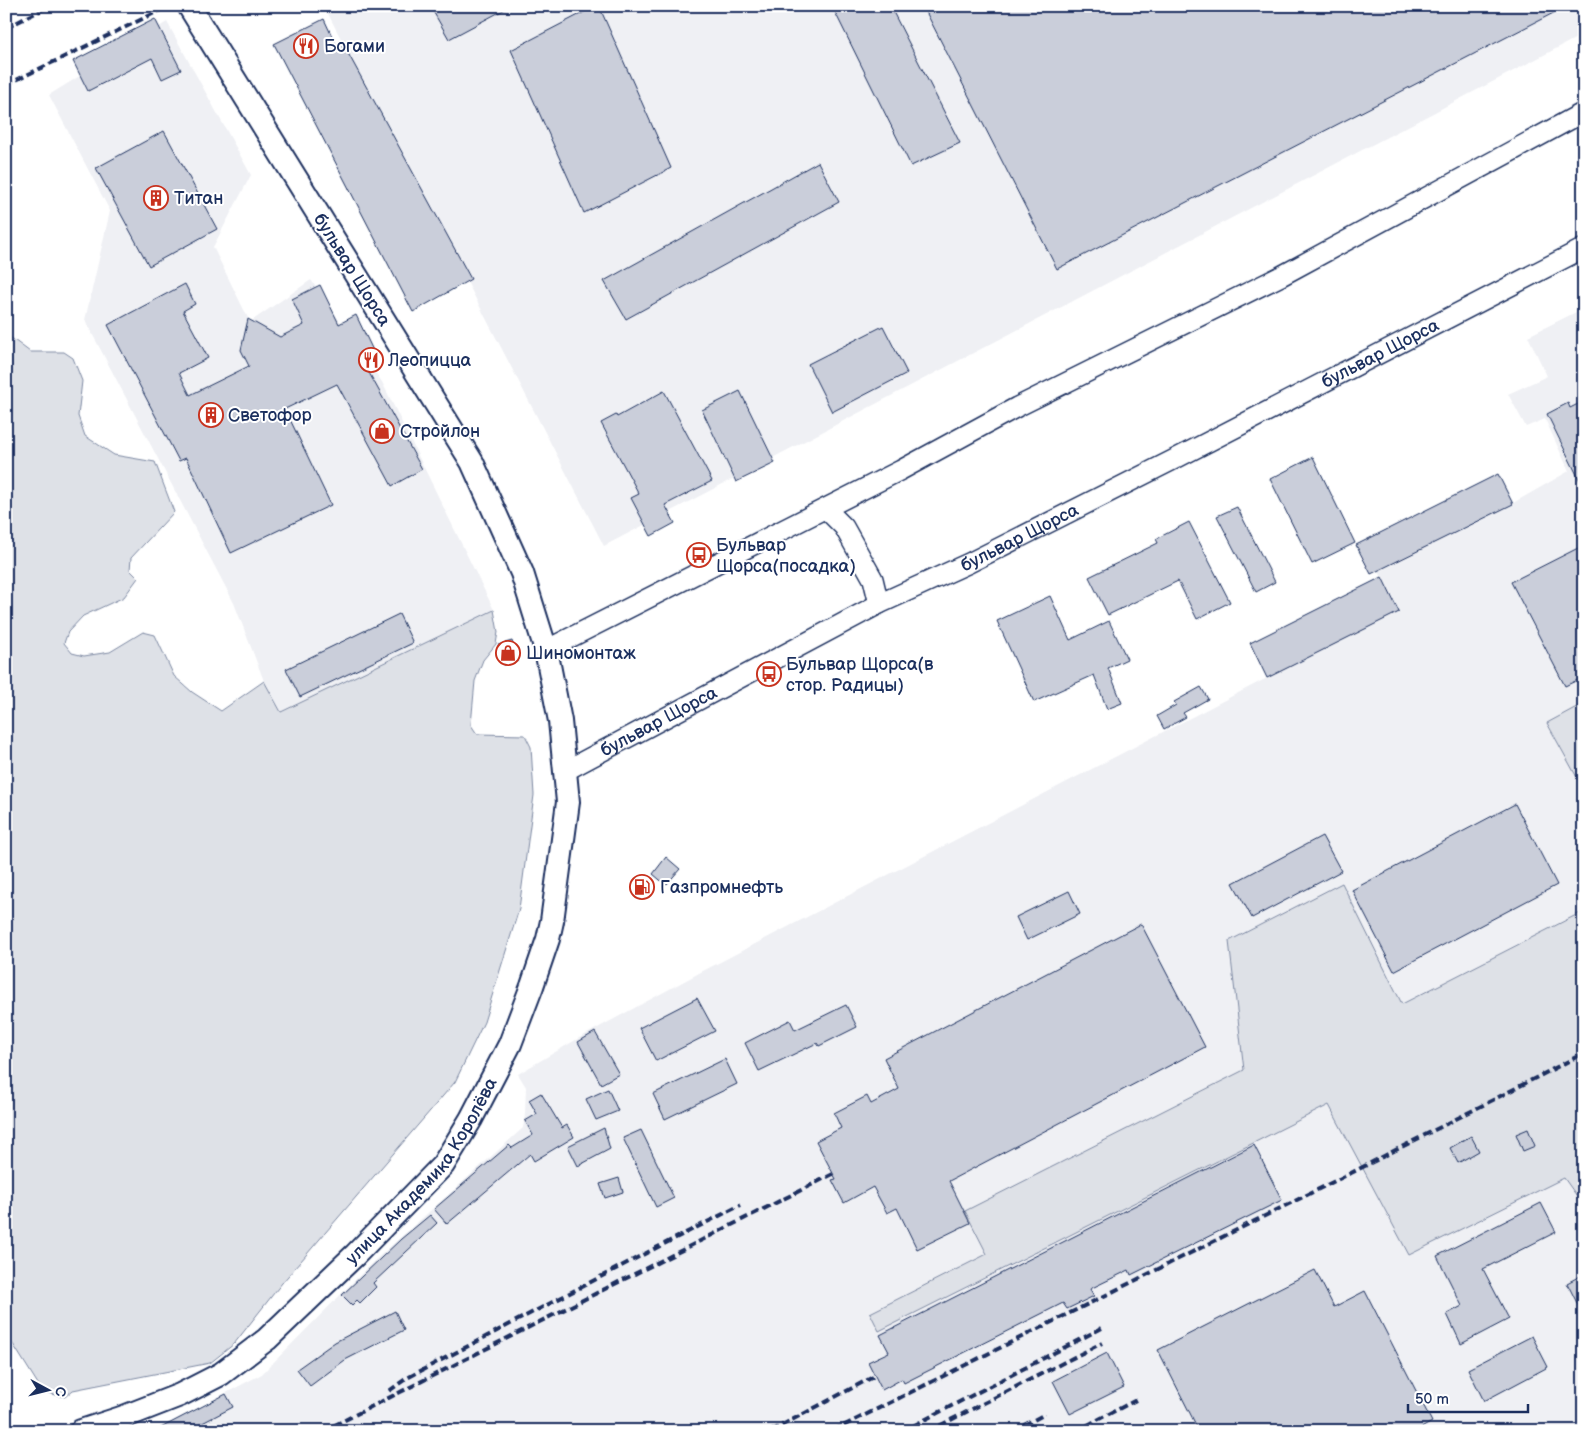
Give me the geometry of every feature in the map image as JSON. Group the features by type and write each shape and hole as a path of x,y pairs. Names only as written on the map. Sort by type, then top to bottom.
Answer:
{"main road":[{"name":"бульвар Щорса","path":"189,6 472,462 487,492 522,573 546,650 560,721 565,771"},
{"name":"улица Академика Королёва","path":"81,1431 180,1395 222,1374 267,1339 355,1255 443,1165 471,1120 510,1044 548,939 568,802 565,771"}],"street":[{"path":"546,650 826,508 1017,407 1281,276 1580,117"},
{"name":"бульвар Щорса","path":"565,771 879,604 969,563 1584,248"},
{"path":"826,508 844,527 873,578 879,604"}],"shaded area":[{"path":"324,6 1584,6 1584,34 604,546"},
{"path":"167,22 251,175 213,247 250,322 311,280 382,382 494,610 281,712 264,681 234,603 85,320 110,211 49,95"},
{"path":"1584,308 1584,1431 154,1431 262,1374 374,1261 523,1128 526,1087 518,1074 579,1038 701,972 1267,678 1250,643 1382,577 1378,571 1371,574 1356,545 1498,474 1513,503 1569,471 1545,419 1526,427 1508,394 1547,376 1528,336"},
{"path":"6,334 30,352 64,352 73,358 82,381 78,416 85,436 114,455 155,462 174,512 131,558 130,570 138,578 124,597 83,616 68,632 64,643 72,653 84,656 110,652 143,632 155,635 174,676 192,692 221,711 264,681 281,712 494,610 498,632 496,644 483,660 475,681 471,725 477,734 525,735 531,747 534,795 519,909 484,1022 455,1082 282,1283 234,1344 210,1363 73,1390 65,1397 43,1392 6,1333"},
{"path":"1584,703 1584,790 1547,723"},
{"path":"1342,883 1402,1004 1584,911 1584,1206 1564,1178 1409,1255 1329,1105 879,1331 870,1313 987,1254 965,1211 1244,1070 1229,941"}],"building":[{"path":"430,6 511,6 449,39"},
{"path":"599,6 671,168 584,213 511,50"},
{"path":"832,6 890,6 960,143 911,166"},
{"path":"923,6 1567,6 1057,269"},
{"path":"155,19 181,70 162,79 152,58 88,91 73,61"},
{"path":"324,19 337,47 343,44 471,279 413,312 274,44"},
{"name":"Титан","path":"164,131 217,229 149,266 96,168"},
{"path":"818,162 839,202 626,319 604,281"},
{"path":"185,284 195,304 183,311 208,358 179,373 190,395 249,366 241,350 248,319 280,337 304,325 292,299 320,285 339,324 356,315 379,363 367,369 422,469 392,486 337,384 285,409 331,505 231,553 186,458 179,461 108,325"},
{"path":"883,326 907,373 832,412 808,364"},
{"path":"664,391 712,481 665,505 675,523 651,536 631,498 639,494 601,423 616,415 617,417"},
{"path":"740,391 775,463 736,482 702,410"},
{"path":"1584,401 1584,489 1547,414 1568,403 1570,408"},
{"path":"1313,457 1355,543 1312,564 1270,479"},
{"path":"1498,474 1513,504 1371,574 1356,545"},
{"path":"1237,507 1275,582 1256,592 1217,516"},
{"path":"1189,522 1230,602 1197,619 1178,581 1108,615 1089,577 1158,543 1156,539"},
{"path":"1584,545 1584,677 1565,686 1511,582"},
{"path":"1382,577 1399,612 1267,678 1250,643"},
{"path":"1050,596 1070,640 1109,621 1127,659 1108,668 1122,703 1107,709 1094,675 1034,702 997,621"},
{"path":"399,614 413,643 300,697 286,669"},
{"name":"Шиномонтаж","path":"512,641 518,661 504,665 498,645"},
{"path":"1201,687 1208,699 1183,713 1186,717 1164,729 1157,716 1176,705 1174,702"},
{"path":"1515,804 1557,885 1394,971 1352,890"},
{"path":"1322,836 1341,871 1252,918 1233,883"},
{"path":"666,857 680,869 666,885 653,874"},
{"path":"1069,891 1080,914 1027,940 1016,917"},
{"path":"1141,924 1205,1047 949,1181 970,1223 917,1249 897,1208 887,1213 873,1187 844,1203 832,1180 836,1179 816,1141 841,1128 834,1113 867,1096 871,1104 899,1089 884,1058"},
{"path":"697,998 715,1031 656,1061 639,1028"},
{"path":"846,1005 857,1027 819,1046 817,1043 759,1071 745,1043 790,1020 795,1030"},
{"path":"595,1032 619,1074 601,1084 578,1042"},
{"path":"725,1059 737,1084 665,1119 653,1094"},
{"path":"608,1089 618,1111 596,1120 586,1099"},
{"path":"541,1093 562,1128 567,1125 574,1137 534,1161 530,1154 447,1224 434,1209 509,1145 512,1148 533,1135 525,1121 537,1114 529,1100"},
{"path":"604,1128 610,1149 578,1166 568,1146"},
{"path":"1528,1129 1535,1146 1523,1151 1516,1134"},
{"path":"641,1130 674,1198 656,1207 623,1138"},
{"path":"1471,1136 1479,1151 1458,1163 1450,1148"},
{"path":"1254,1145 1282,1200 1131,1275 1129,1270 1090,1289 1094,1296 1067,1309 1063,1303 904,1383 902,1379 882,1390 868,1362 889,1352 880,1335"},
{"path":"619,1178 623,1192 605,1198 600,1184"},
{"path":"1541,1203 1556,1232 1483,1269 1509,1319 1461,1344 1447,1314 1462,1306 1437,1256"},
{"path":"430,1215 437,1223 373,1283 376,1287 360,1303 357,1300 352,1305 342,1295 401,1239"},
{"path":"1315,1270 1334,1307 1365,1291 1432,1422 1416,1431 1199,1431 1158,1350"},
{"path":"1584,1274 1584,1317 1567,1283"},
{"path":"395,1311 404,1330 345,1360 310,1386 297,1369 335,1342"},
{"path":"1532,1336 1548,1367 1484,1401 1468,1369"},
{"path":"1107,1353 1124,1387 1070,1414 1053,1381"},
{"path":"226,1394 233,1407 187,1431 155,1431"}],"railway":[{"path":"6,11 15,6"},
{"path":"6,28 49,6"},
{"path":"6,85 169,6"},
{"path":"833,1431 1357,1170 1584,1053"},
{"path":"323,1431 833,1174"},
{"path":"389,1391 407,1378 741,1205"},
{"path":"903,1431 1104,1327"},
{"path":"929,1431 1102,1343"},
{"path":"771,1431 873,1377"},
{"path":"1076,1431 1136,1400"},
{"path":"1013,1431 1045,1414"}],"place":[{"name":"Богами","path":"306,46"},
{"name":"Титан","path":"156,198"},
{"name":"Леопицца","path":"371,360"},
{"name":"Светофор","path":"211,415"},
{"name":"Стройлон","path":"382,431"},
{"name":"Бульвар Щорса(посадка)","path":"699,555"},
{"name":"Шиномонтаж","path":"508,653"},
{"name":"Бульвар Щорса(в стор. Радицы)","path":"769,674"},
{"name":"Газпромнефть","path":"642,887"}]}
